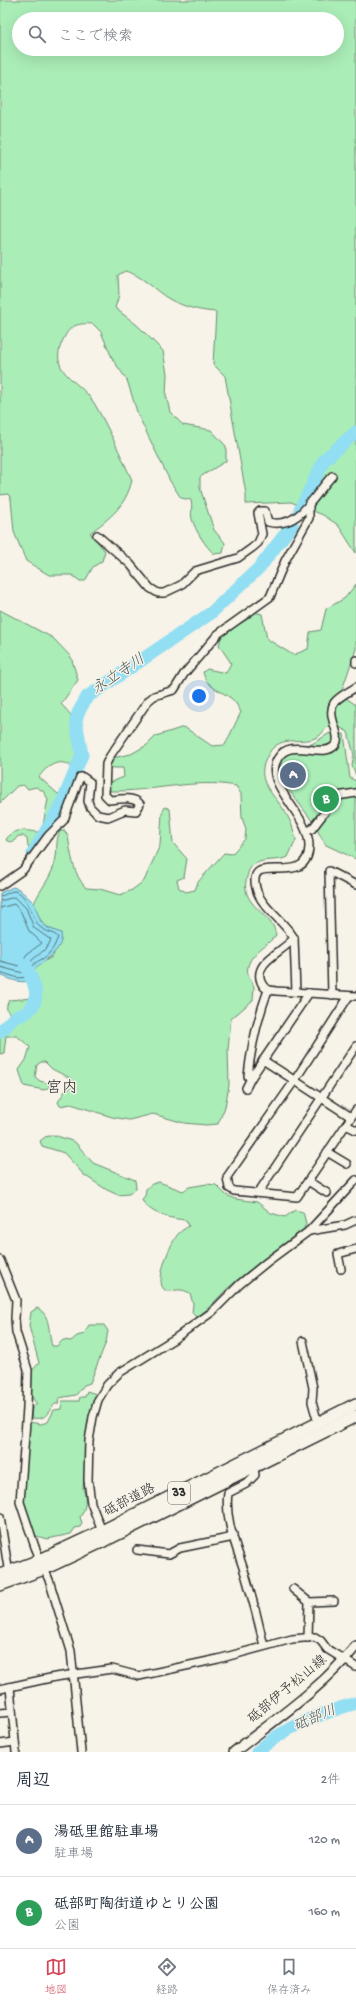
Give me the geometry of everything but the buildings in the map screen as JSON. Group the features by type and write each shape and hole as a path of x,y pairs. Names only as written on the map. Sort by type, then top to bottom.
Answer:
{"highway":[{"name":"砥部道路","path":"252,1462 318,1423 356,1404"},
{"name":"砥部道路","path":"5,1579 42,1565 104,1536 252,1462 356,1416"}],"main road":[{"name":"砥部伊予松山線","path":"234,1752 306,1696 346,1659 356,1646"}],"street":[{"path":"97,536 130,564 150,588 164,593 187,580 195,571 238,558 258,543 262,534 258,513 260,511 265,511 268,522 278,525 285,524 297,517 332,476"},
{"path":"0,886 24,870 48,836 64,820 80,777 83,777 90,782 88,801 90,807 98,815 108,817 125,810 136,811 139,808 140,804 133,799 110,800 105,795 106,764 110,756 148,701 154,696 174,690 184,674 218,634 270,597 285,561 310,518 309,503"},
{"path":"296,992 294,938 289,929 257,894 255,885 256,876 261,869 294,869 301,865 306,858 309,849 307,831 287,796 278,786 274,776 274,764 280,754 288,750 298,748 327,751 335,745 338,739 331,712 334,704 356,687"},
{"path":"307,831 312,829 338,796 356,793"},
{"path":"332,995 329,871 356,885"},
{"path":"294,938 289,945 265,961 260,967 261,981 268,990 352,996"},
{"path":"251,1078 248,1076 250,1058 256,1027 268,990"},
{"path":"246,1088 251,1078 309,993"},
{"path":"352,996 227,1177 229,1188 234,1191 297,1197 356,1110"},
{"path":"258,1193 356,1046"},
{"path":"263,1060 351,1117"},
{"path":"346,1125 356,1130"},
{"path":"327,1152 347,1164"},
{"path":"104,1536 91,1503 88,1480 89,1441 92,1417 98,1400 107,1385 119,1373 174,1339 212,1312 240,1284 309,1231 356,1180"},
{"path":"308,1181 328,1193"},
{"path":"309,1231 345,1225 356,1220"},
{"path":"342,1269 338,1254 356,1249"},
{"path":"0,1260 16,1300 14,1319 16,1332 28,1370 27,1408 20,1502 71,1651 81,1752"},
{"path":"303,1341 312,1382 312,1402 318,1423"},
{"path":"252,1462 255,1475 252,1480 228,1493 227,1505 233,1534 256,1611 264,1646"},
{"path":"0,1517 5,1579"},
{"path":"137,1550 169,1554 180,1548 229,1538 233,1534"},
{"path":"293,1589 309,1602 334,1601"},
{"path":"308,1638 309,1602"},
{"path":"0,1689 74,1674 112,1669 139,1676 218,1659 292,1639 314,1637 321,1641 327,1649 346,1659 356,1667"},
{"path":"10,1687 16,1752"},
{"path":"0,1713 12,1712"},
{"path":"0,1744 15,1742"}],"green space":[{"path":"0,0 356,0 356,553 338,525 323,515 291,502 246,504 246,494 225,376 213,364 216,312 204,311 175,302 137,276 125,271 118,275 119,295 115,308 137,325 163,351 167,374 166,395 170,412 183,425 211,430 226,446 226,461 200,477 200,488 214,530 225,543 223,553 214,554 198,533 191,517 191,500 181,498 170,481 138,415 127,380 113,360 101,332 93,324 80,324 67,332 60,349 59,359 61,367 94,403 132,480 126,497 116,511 90,533 105,551 102,561 93,567 85,581 80,581 72,575 49,575 26,561 14,532 11,499 8,494 0,495"},
{"path":"356,584 356,649 343,687 343,696 356,705 356,775 352,766 354,755 348,732 341,728 327,727 320,735 313,739 286,741 280,743 269,753 264,763 264,780 267,787 288,817 296,840 288,857 259,862 252,866 247,875 246,892 252,903 272,924 276,935 257,952 249,962 248,975 254,987 253,1000 231,1019 228,1050 229,1085 225,1107 218,1124 206,1125 184,1123 153,1114 129,1120 112,1117 71,1104 60,1106 58,1102 65,1091 73,1086 72,1079 52,1069 45,1062 41,1062 37,1065 35,1077 40,1081 47,1083 50,1087 44,1090 24,1086 19,1070 26,1060 30,1047 17,1036 6,1036 4,1053 0,1054 0,1034 14,1023 12,1016 7,1010 9,1000 33,998 39,990 33,972 37,966 53,956 61,933 43,923 38,915 34,903 53,868 60,831 65,831 68,836 75,870 86,888 100,889 120,895 132,890 144,881 160,845 162,813 165,807 170,809 173,843 187,859 184,877 177,880 179,888 186,892 195,890 198,882 224,853 232,854 245,839 246,829 242,818 241,794 236,786 221,784 189,784 142,790 110,791 109,783 124,777 123,768 109,767 112,758 131,754 147,745 156,736 184,727 212,746 225,745 241,712 233,700 207,682 203,672 207,669 226,673 231,663 219,645 222,634 248,619 254,612 262,614 267,639 293,655 308,649 310,632 321,630 326,609 345,598"},
{"path":"0,610 53,638 71,657 78,680 61,704 73,718 76,725 79,737 81,762 76,768 63,763 55,764 47,768 39,777 58,794 64,791 64,785 68,780 72,780 73,784 62,808 37,846 28,847 27,839 23,836 18,836 14,841 9,842 6,840 14,832 38,832 42,830 48,799 43,791 36,787 28,789 23,785 17,786 0,803"},
{"path":"330,733 344,734 350,778 356,781 356,859 326,845 310,818 282,781 280,748 312,744"},
{"path":"54,1135 75,1142 93,1163 135,1180 136,1188 129,1194 118,1195 107,1190 84,1175 64,1153 42,1146 40,1141 45,1137"},
{"path":"159,1182 183,1191 189,1187 207,1184 216,1185 226,1195 235,1199 257,1202 271,1213 285,1217 295,1210 303,1212 306,1223 304,1229 246,1273 228,1288 213,1304 196,1317 192,1313 193,1304 190,1293 182,1290 167,1291 162,1286 161,1279 164,1262 172,1244 179,1233 189,1226 186,1220 161,1215 145,1204 142,1199 145,1196 146,1189 152,1184"},
{"path":"37,1308 42,1311 47,1319 52,1346 57,1346 63,1340 71,1341 77,1336 84,1334 89,1325 104,1325 108,1331 106,1342 90,1383 84,1385 76,1395 59,1398 58,1404 55,1404 46,1416 41,1418 31,1418 32,1408 37,1404 31,1396 32,1371 39,1363 29,1326 31,1312"},
{"path":"87,1391 96,1394 88,1420 83,1489 85,1503 84,1511 80,1517 82,1523 80,1527 75,1528 71,1534 47,1539 33,1535 22,1502 28,1422 41,1424 48,1422 54,1410 61,1409 62,1401 79,1401 80,1397 85,1397"}],"water":[{"path":"13,887 19,889 34,903 41,922 48,928 61,933 61,940 56,951 33,972 34,979 25,982 9,979 0,975 0,893"}],"waterway":[{"name":"永立寺川","path":"300,510 324,460 356,432"},
{"name":"永立寺川","path":"33,853 61,805 82,755 76,721 78,713 87,697 211,613 260,567 292,525"},
{"name":"永立寺川","path":"0,1032 15,1017 24,1014 30,1009 34,1003 36,997 34,984 25,964"},
{"name":"砥部川","path":"257,1752 279,1735 291,1728 316,1716 356,1703"}],"place":[{"name":"湯砥里館駐車場","path":"293,775"},
{"name":"砥部町陶街道ゆとり公園","path":"326,799"}],"district":[{"name":"宮内","path":"62,1089"}]}
